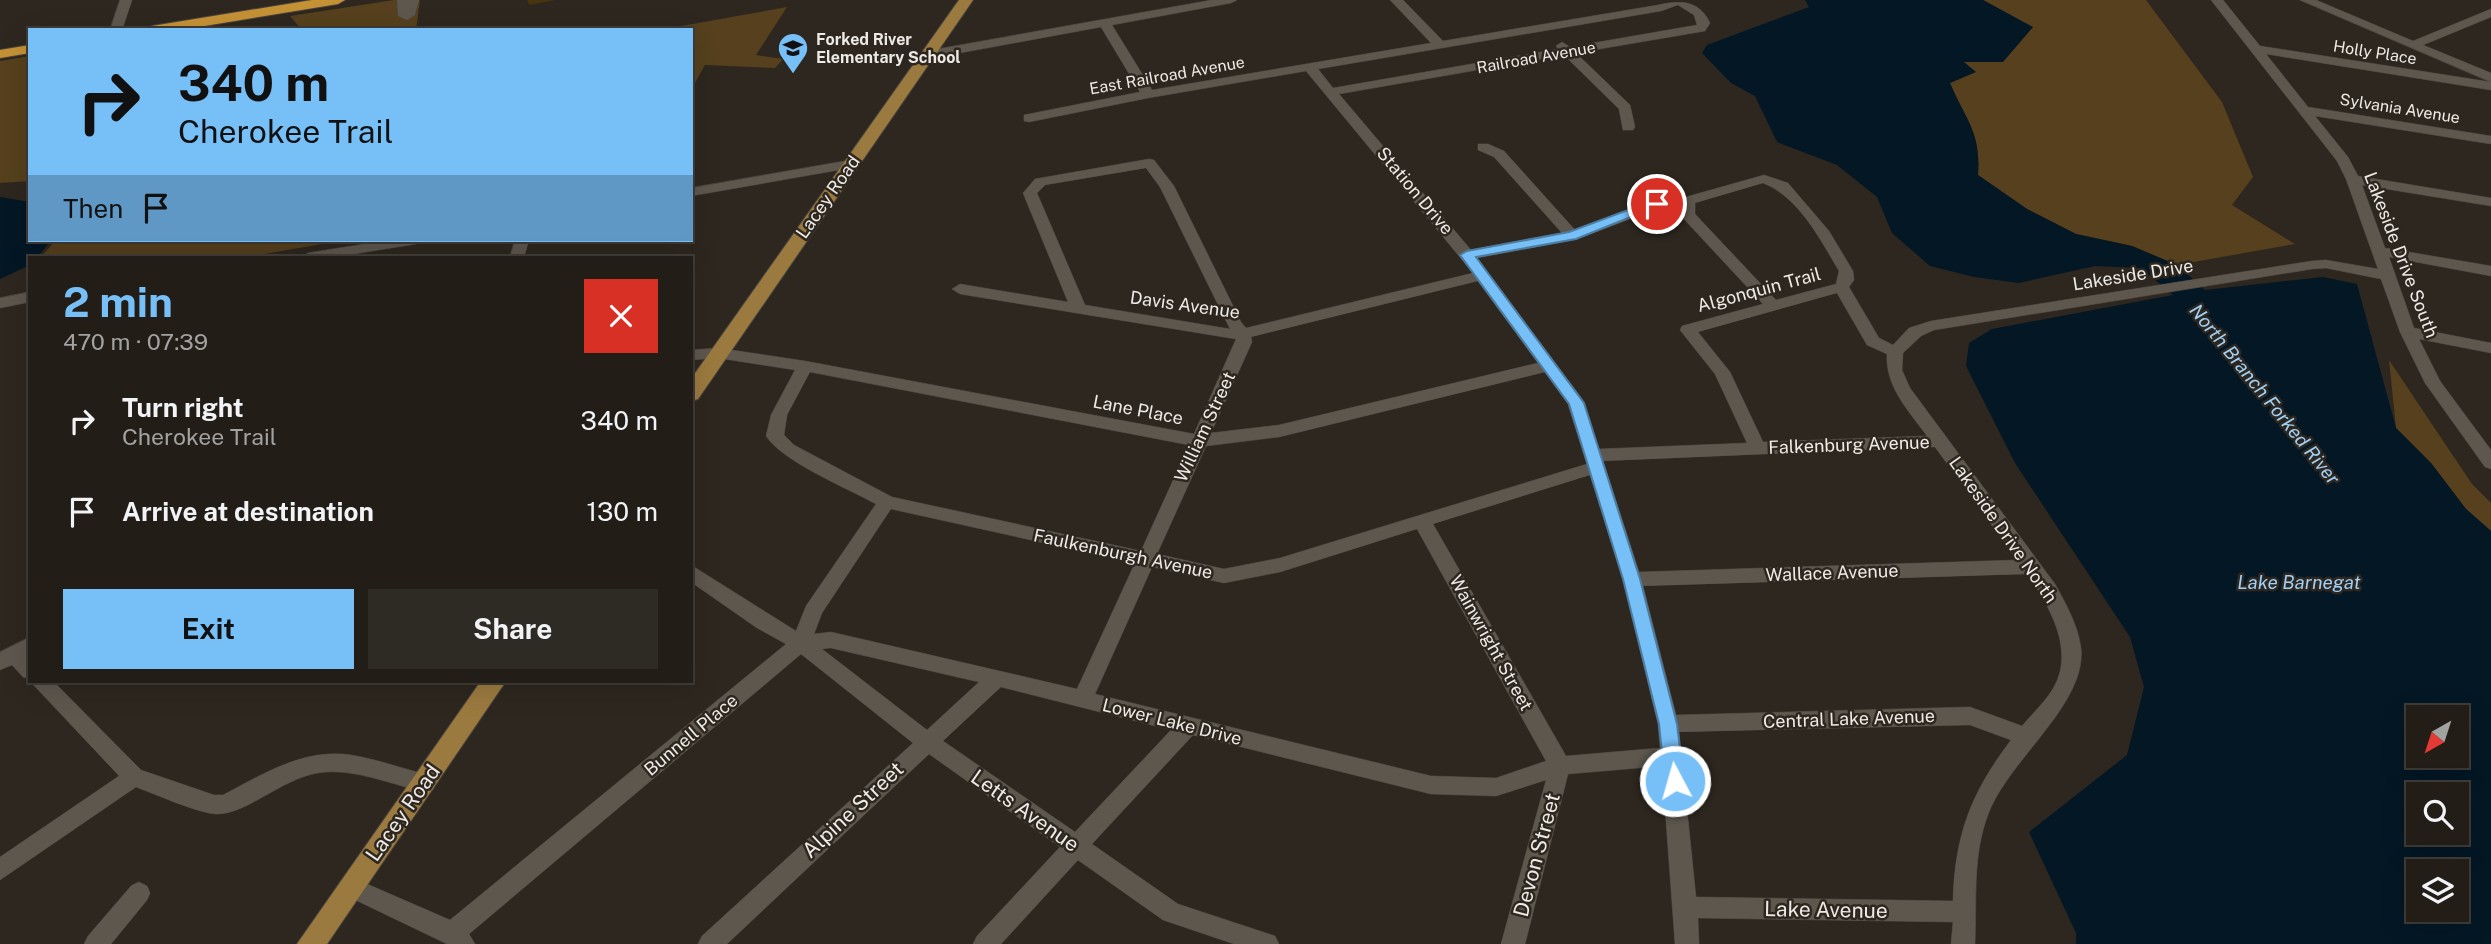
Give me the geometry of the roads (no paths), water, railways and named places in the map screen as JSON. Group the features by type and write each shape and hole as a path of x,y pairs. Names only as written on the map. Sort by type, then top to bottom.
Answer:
{"highway":[{"path":"164,28 338,0"},
{"path":"0,54 28,50"}],"main road":[{"name":"Lacey Road","path":"693,391 966,0"},
{"name":"Lacey Road","path":"311,944 425,783 487,683"}],"street":[{"path":"117,28 126,0"},
{"path":"403,0 402,14 407,16"},
{"path":"405,28 413,0"},
{"path":"927,55 1105,23 1174,5 1231,0"},
{"path":"1396,0 1440,46"},
{"name":"Lakeside Drive South","path":"2217,0 2343,160 2353,178 2407,332 2433,383 2491,463"},
{"path":"2306,0 2491,78"},
{"path":"1311,69 1546,28 1681,1"},
{"name":"Railroad Avenue","path":"1331,92 1701,28 1704,23 1702,16 1681,1"},
{"path":"2413,46 2491,13"},
{"path":"1105,23 1148,94"},
{"path":"1546,28 1625,108 1628,127"},
{"name":"Holly Place","path":"2255,49 2491,86"},
{"name":"East Railroad Avenue","path":"1029,118 1148,94 1311,69"},
{"name":"Station Drive","path":"1311,69 1483,275 1576,403 1632,579 1668,724 1686,907 1687,944"},
{"name":"Sylvania Avenue","path":"2303,110 2491,140"},
{"path":"1483,147 1499,154 1572,236"},
{"path":"1078,308 1030,193 1040,182 1149,163 1167,186 1234,324 1243,334"},
{"path":"693,192 851,164"},
{"path":"2353,178 2491,202"},
{"path":"1467,255 1572,236 1657,204 1688,201 1718,190 1764,179 1783,186 1824,234 1846,271 1846,280 1841,287 1873,341 1895,352"},
{"path":"1688,201 1688,215 1772,304"},
{"path":"314,256 403,242"},
{"path":"2378,251 2491,271"},
{"name":"Lakeside Drive","path":"1895,352 1915,332 1931,326 2326,264 2386,275"},
{"name":"Davis Avenue","path":"960,289 1226,334 1243,334 1483,275"},
{"name":"Algonquin Trail","path":"1758,449 1722,372 1688,330 1772,304 1841,287"},
{"path":"0,303 28,297"},
{"path":"2407,332 2491,348"},
{"name":"William Street","path":"1083,699 1143,560 1244,342 1243,334"},
{"name":"Lakeside Drive North","path":"1895,352 1894,370 1902,389 2048,589 2062,617 2071,649 2069,678 2062,696 2026,736 1997,779 1972,830 1969,839 1964,944"},
{"name":"Lane Place","path":"693,355 718,353 804,366 1198,441 1279,431 1547,366"},
{"name":"Faulkenburgh Avenue","path":"804,366 779,415 775,436 788,449 887,502 1224,576 1280,565 1422,521 1595,461 1758,449"},
{"name":"Falkenburg Avenue","path":"1758,449 1939,441"},
{"name":"Bunnell Place","path":"457,938 801,643 813,611 887,502"},
{"name":"Wainwright Street","path":"1422,521 1560,765"},
{"name":"Wallace Avenue","path":"1632,579 2032,567"},
{"path":"693,573 764,623 801,643"},
{"name":"Lower Lake Drive","path":"801,643 831,640 1431,785 1496,787 1560,765 1672,756"},
{"name":"Letts Avenue","path":"801,643 926,741 1171,912 1258,943"},
{"path":"14,654 28,669"},
{"name":"Alpine Street","path":"710,944 997,678"},
{"path":"42,683 134,777 214,805 226,804 291,772 317,763 343,763 425,783"},
{"name":"Central Lake Avenue","path":"1668,724 1970,716 2026,736"},
{"path":"985,944 1188,726"},
{"name":"Devon Street","path":"1513,944 1560,765"},
{"path":"0,870 134,777"},
{"path":"351,887 457,938"},
{"path":"96,944 139,893"},
{"name":"Lake Avenue","path":"1686,907 1966,912"}],"water":[{"name":"Lake Barnegat","path":"1805,0 1983,0 2033,27 2003,62 1964,62 1976,72 1950,83 1975,137 1978,175 2027,209 2076,234 2132,246 2177,265 2205,290 2323,277 2357,284 2396,428 2431,463 2466,509 2491,531 2491,944 2076,944 2076,933 2029,832 2127,755 2144,687 2130,637 2015,463 1966,366 1969,343 1992,329 2173,295 2141,268 2095,266 2019,283 1974,277 1930,266 1892,233 1877,197 1837,165 1777,142 1755,96 1731,83 1702,53 1707,45 1809,7"},
{"path":"0,197 28,202 28,242 49,242 39,256 28,256 28,266 0,279"}],"place":[{"name":"Forked River Elementary School","path":"793,75"}],"water label":[{"name":"North Branch Forked River","path":"2265,394"}]}
